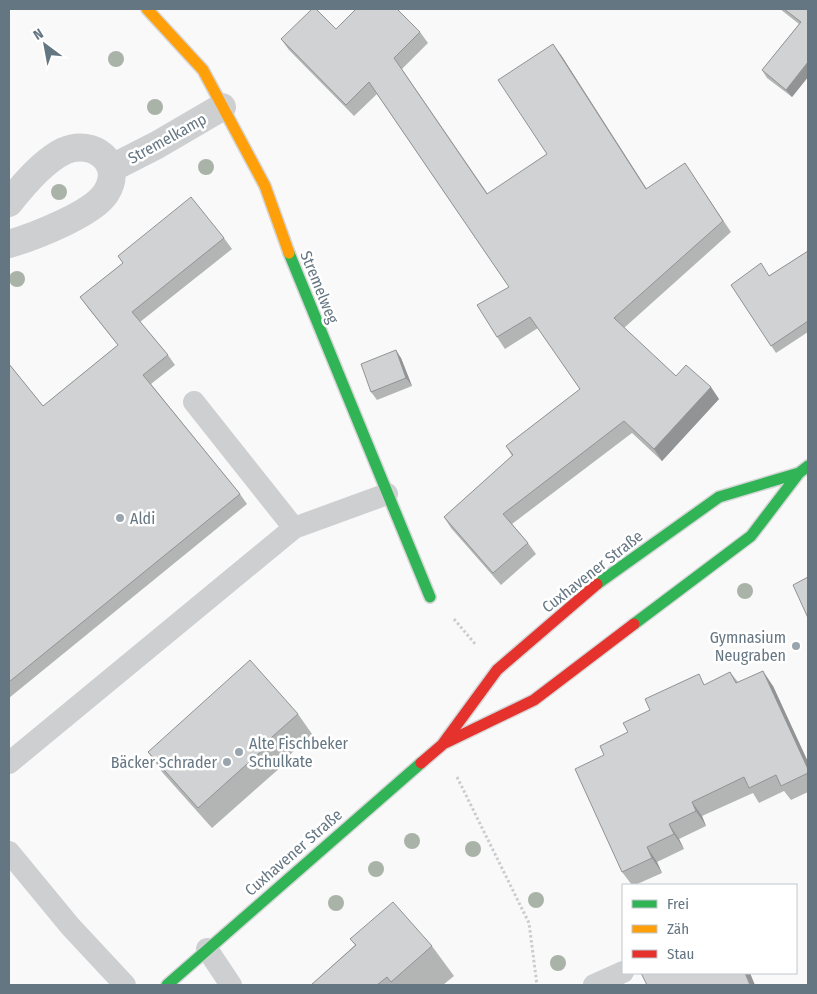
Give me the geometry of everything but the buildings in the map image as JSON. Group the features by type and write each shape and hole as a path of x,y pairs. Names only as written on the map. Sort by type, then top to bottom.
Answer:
{"main road":[{"name":"Stremelweg","path":"146,9 203,70 265,186 295,270 430,597"},
{"name":"Cuxhavener Straße","path":"167,985 442,745 497,670 597,584 719,497 803,469"},
{"name":"Cuxhavener Straße","path":"442,745 534,700 751,536 803,469"}],"street":[{"name":"Stremelkamp","path":"112,168 222,107"},
{"name":"Stremelkamp","path":"9,203 39,170 64,151 83,146 95,149 107,157 112,168 111,182 105,194 89,208 66,222 9,244"}],"lane":[{"path":"194,402 294,528"},
{"path":"9,763 294,528 387,494"},
{"path":"9,852 70,926 125,985"},
{"path":"207,949 231,985"},
{"path":"594,985 622,972"}],"path":[{"path":"430,597 450,614 497,670"},
{"path":"442,745 529,923 537,985"}],"traffic: fast":[{"path":"289,253 430,597"},
{"path":"597,584 719,497 799,473 808,466"},
{"path":"634,624 751,536 799,473"},
{"path":"167,985 421,763"}],"traffic: slow":[{"path":"147,9 203,70 265,186 289,253"}],"traffic: jam":[{"path":"421,763 442,745 497,670 597,584"},
{"path":"445,743 534,700 634,624"}],"place":[{"name":"Aldi","path":"120,518"},
{"name":"Gymnasium Neugraben","path":"796,646"},
{"name":"Alte Fischbeker Schulkate","path":"239,752"},
{"name":"Bäcker Schrader","path":"227,762"}]}
